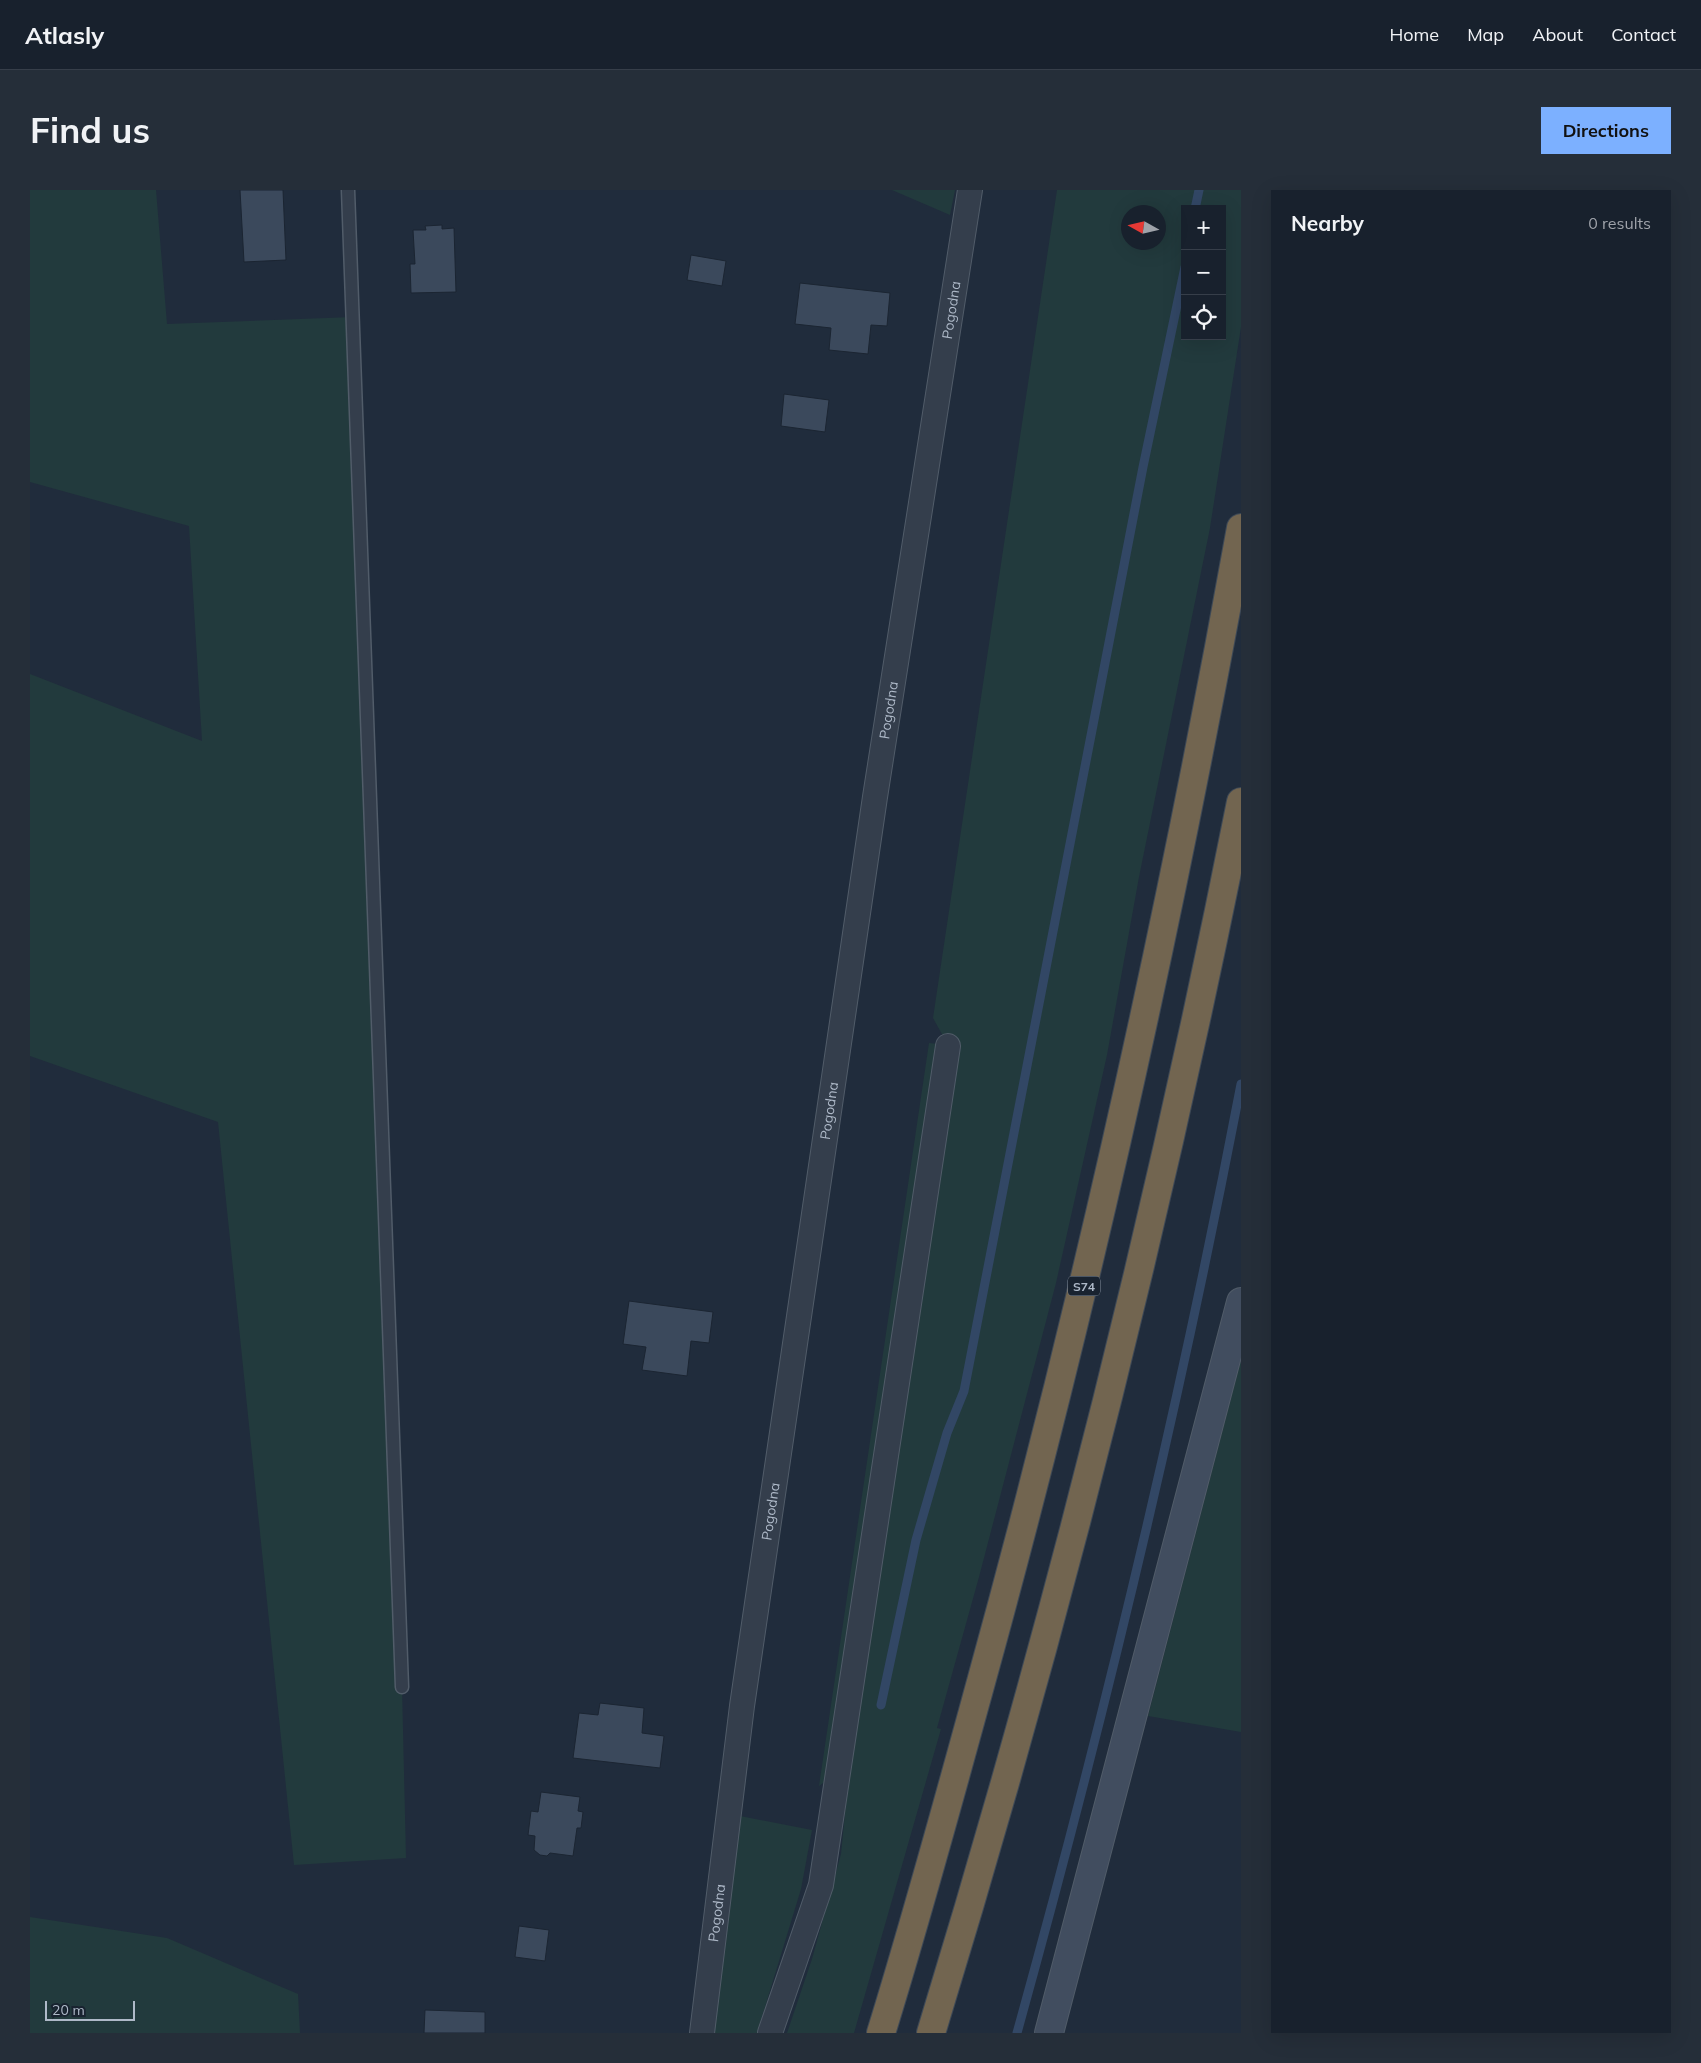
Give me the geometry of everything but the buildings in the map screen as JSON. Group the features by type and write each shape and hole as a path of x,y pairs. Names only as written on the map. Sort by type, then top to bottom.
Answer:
{"highway":[{"name":"S74","path":"881,2033 949,1802 1067,1356 1155,974 1213,682 1241,528"},
{"path":"931,2033 972,1898 1080,1508 1139,1269 1190,1048 1241,802"}],"street":[{"name":"Pogodna","path":"702,2033 742,1706 875,797 970,190"},
{"path":"770,2033 821,1885 948,1046"},
{"path":"1049,2033 1241,1302"}],"lane":[{"path":"348,190 402,1687"}],"green space":[{"path":"30,190 156,190 167,324 353,317 402,1687 406,1858 294,1865 218,1122 30,1056 30,674 202,741 189,526 30,482"},
{"path":"892,190 955,190 950,215"},
{"path":"1057,190 1241,190 1241,327 1210,528 1139,877 1107,1055 1056,1283 979,1577 937,1728 941,1729 854,2033 787,2033 812,1959 841,1854 850,1763 819,1786 929,1043 948,1045 933,1018"},
{"path":"1241,1360 1241,1732 1148,1716"},
{"path":"740,1816 812,1830 801,1889 757,2033 714,2033"},
{"path":"30,1917 167,1938 298,1994 300,2033 30,2033"}],"waterway":[{"path":"1196,205 1199,190"},
{"path":"881,1705 916,1540 947,1433 964,1391 1143,467 1181,286"},
{"path":"1017,2033 1080,1798 1139,1561 1192,1323 1241,1084"}]}
